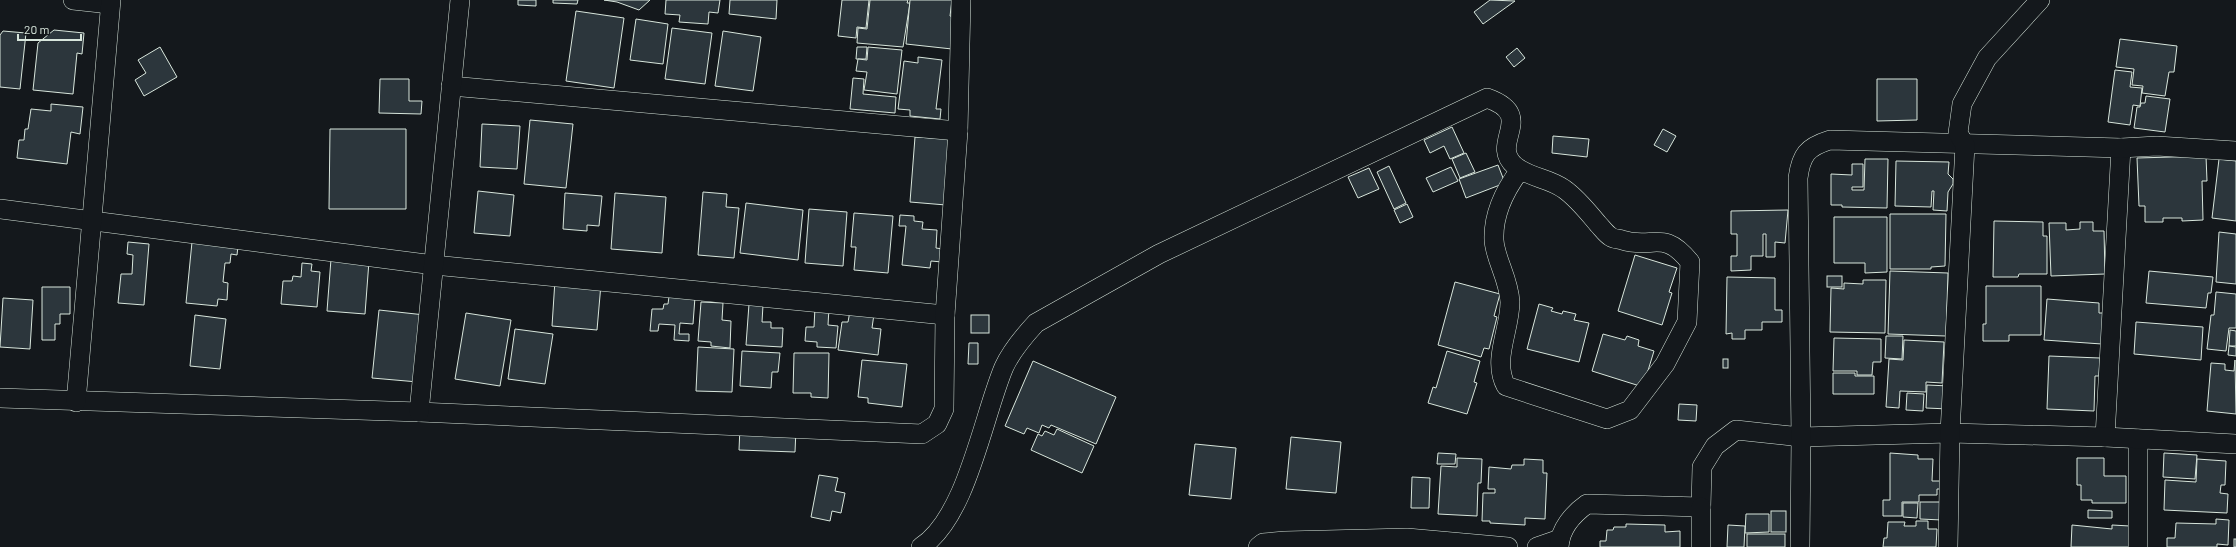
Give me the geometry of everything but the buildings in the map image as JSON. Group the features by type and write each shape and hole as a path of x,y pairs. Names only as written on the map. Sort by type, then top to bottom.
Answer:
{"street":[{"path":"73,0 111,2 76,402"},
{"path":"419,412 460,0"},
{"path":"0,398 76,402 419,412 922,434 937,424 944,408 945,315 958,131 961,0"},
{"path":"1948,547 1950,433 1965,145 1958,133 1962,104 1987,58 2040,0"},
{"path":"451,86 958,131"},
{"path":"921,547 945,523 954,506 984,432 1004,367 1025,335 1036,323 1158,254 1487,98 1500,103 1508,110 1511,119 1505,152 1511,162 1520,170 1564,188 1610,236 1630,243 1658,241 1679,249 1690,262 1687,322 1665,364 1630,410 1607,419 1506,386 1502,378 1501,358 1510,303 1508,281 1494,241 1499,208 1520,170"},
{"path":"1800,547 1801,437 1798,178 1800,162 1806,153 1816,144 1830,140 1965,145 2121,148 2156,146 2236,151"},
{"path":"2105,437 2121,148"},
{"path":"0,209 434,265 945,315"},
{"path":"1701,547 1702,467 1715,446 1736,430 1801,437 1950,433 2105,437 2236,444"},
{"path":"2138,439 2138,547"},
{"path":"1537,547 1560,543 1573,514 1587,504 1701,507"},
{"path":"1258,547 1263,543 1285,541 1406,542 1508,547"}]}
